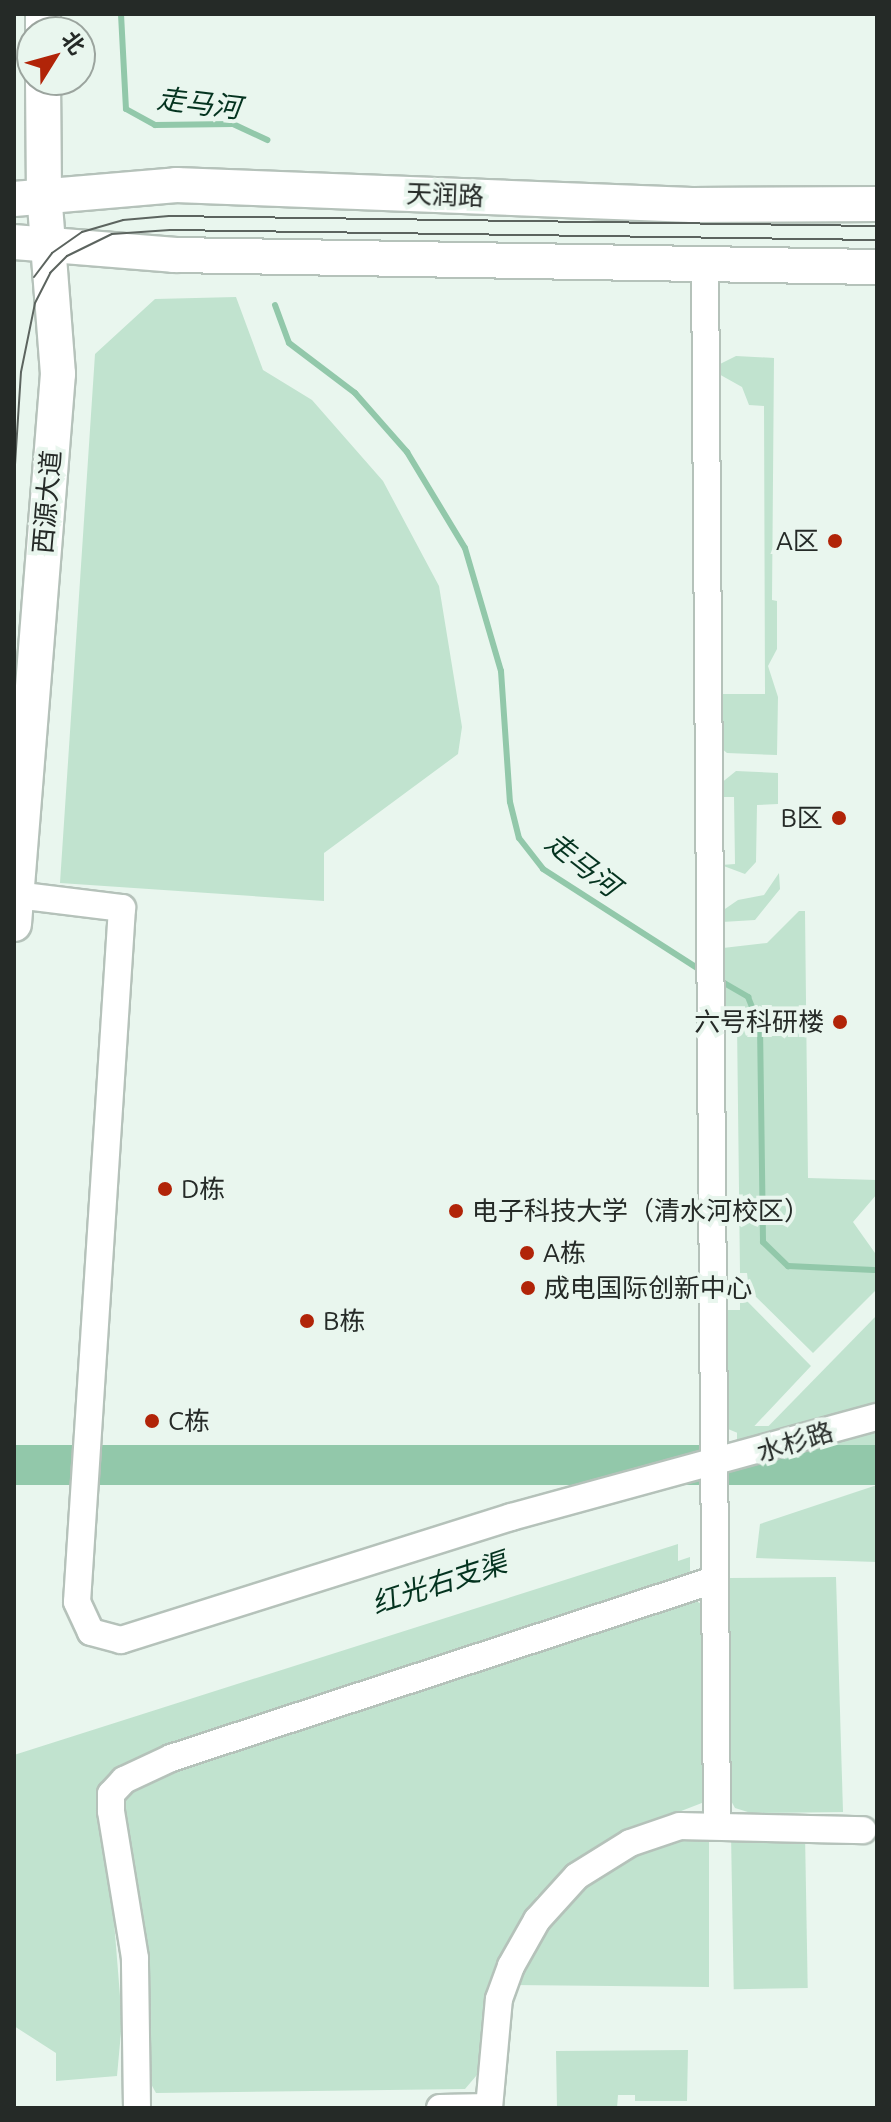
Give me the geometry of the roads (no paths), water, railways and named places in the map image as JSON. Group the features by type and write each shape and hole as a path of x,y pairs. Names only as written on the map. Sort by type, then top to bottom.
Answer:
{"main road":[{"name":"西源大道","path":"15,910 58,374 48,245 29,197 41,96"},
{"name":"天润路","path":"29,197 176,185 692,205 877,204"},
{"path":"14,242 174,255 877,267"}],"street":[{"path":"705,264 717,1823"},
{"name":"水杉路","path":"15,910 122,908 77,1602 91,1632 121,1640 511,1517 877,1417"},
{"path":"137,2108 135,1958 111,1811 111,1794 124,1780 171,1758 714,1580"},
{"path":"440,2108 489,2108 499,1999 522,1943 555,1897 577,1876 630,1843 680,1826 717,1823 863,1830"}],"waterway":[{"name":"走马河","path":"121,14 126,109 155,125 233,124 267,140"},
{"name":"走马河","path":"275,305 289,343 355,393 407,452 465,548 501,671 510,802 519,838 543,869 702,971"},
{"name":"走马河","path":"719,980 748,997 760,1026 763,1242 788,1266 874,1270"}],"tram line":[{"path":"34,277 52,253 82,232 123,220 169,216 877,226"},
{"path":"14,480 21,372 35,303 50,273 67,256 112,234 170,230 877,240"}],"place":[{"name":"A区","path":"835,541"},
{"name":"B区","path":"839,818"},
{"name":"六号科研楼","path":"840,1022"},
{"name":"D栋","path":"165,1189"},
{"name":"电子科技大学（清水河校区）","path":"456,1211"},
{"name":"A栋","path":"527,1253"},
{"name":"成电国际创新中心","path":"528,1288"},
{"name":"B栋","path":"307,1321"},
{"name":"C栋","path":"152,1421"}],"water label":[{"name":"红光右支渠","path":"439,1583"}]}
